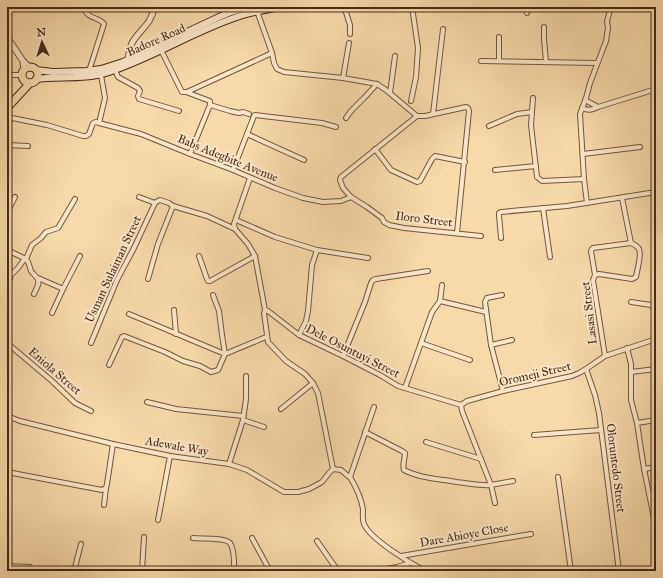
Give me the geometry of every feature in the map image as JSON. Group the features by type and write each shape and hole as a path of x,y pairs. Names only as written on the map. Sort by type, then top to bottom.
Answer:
{"main road":[{"name":"Badore Road","path":"27,72 89,71 101,69 118,64 232,10 248,7"},
{"name":"Badore Road","path":"33,81 52,77 86,77 101,75 222,22 244,14 282,7"},
{"path":"27,72 25,81 33,81"},
{"path":"7,108 37,75 27,72"},
{"path":"7,101 21,84 27,72"}],"street":[{"path":"84,7 85,12 88,15 104,24 89,71"},
{"path":"128,59 132,43 152,17 154,7"},
{"path":"338,7 345,9 350,25 350,34"},
{"path":"411,101 416,76 418,48 412,7"},
{"path":"525,7 527,13"},
{"path":"588,203 584,179 580,114 606,41 611,7"},
{"path":"257,11 277,69 284,72 343,78 377,84 417,116"},
{"path":"544,27 546,62"},
{"path":"433,114 443,29"},
{"path":"7,37 23,61 27,72 7,75"},
{"path":"499,37 499,61"},
{"path":"343,78 349,42"},
{"path":"161,50 179,89 182,92 186,92 210,101 210,105 190,154"},
{"path":"186,92 272,52"},
{"path":"390,93 395,56"},
{"path":"481,61 597,63"},
{"path":"115,70 118,77 138,88 140,91 138,96 139,99 179,111"},
{"path":"7,117 86,136 89,134 93,123 99,122 105,98 101,75"},
{"path":"346,118 377,84"},
{"path":"582,108 588,111 593,110 598,107 655,89 656,95"},
{"path":"533,98 531,125 537,176 542,181 584,179"},
{"path":"585,100 598,107"},
{"path":"210,105 230,111 248,114"},
{"path":"350,197 343,188 341,176 417,116 425,116 466,107 469,111 457,233"},
{"path":"489,126 517,114 532,112"},
{"path":"233,170 255,114 322,123 336,127"},
{"name":"Babs Adegbite Avenue","path":"99,122 141,134 303,198 323,202 341,201 350,197"},
{"path":"247,134 304,160"},
{"path":"7,145 28,146"},
{"path":"583,154 640,148"},
{"path":"375,149 391,170 417,182 420,181 435,156 465,162"},
{"path":"495,170 536,166"},
{"path":"235,229 234,224 250,178"},
{"path":"501,238 499,213 501,212 588,203 656,192"},
{"path":"7,213 15,197"},
{"path":"139,197 155,203 160,200 173,206 207,216 235,229 248,244 255,256 265,310 266,337 270,345 286,361 305,374 313,383 318,393 333,469 341,470 350,477 357,488 363,509 363,520 367,530 380,542 410,563 425,571"},
{"name":"Iloro Street","path":"350,197 367,207 389,225 481,236"},
{"name":"Lasasi Street","path":"605,356 593,280 595,275 599,274 636,277 640,250 637,246 631,243 622,198"},
{"path":"10,279 11,275 26,259 32,245 46,232 58,228 75,199"},
{"name":"Usman Sulaiman Street","path":"91,343 117,280 155,203"},
{"path":"148,279 158,244 173,206"},
{"path":"543,208 550,256"},
{"path":"236,220 275,237 317,250 368,258"},
{"path":"595,275 591,251 592,249 631,243"},
{"path":"7,250 26,259 30,270 38,278 63,289"},
{"path":"299,335 306,321 312,265 317,250"},
{"path":"52,313 80,256"},
{"path":"199,256 207,279 210,281 255,256"},
{"path":"343,356 373,280 428,271"},
{"path":"34,294 39,281 38,278"},
{"path":"405,388 432,312 440,300 442,285"},
{"path":"109,365 122,337 124,336 165,352 183,361 200,366 211,372 218,370 225,354 219,310 213,295"},
{"path":"502,295 487,298 485,302 491,345 503,391"},
{"path":"440,300 486,312"},
{"path":"630,302 651,305 653,307 655,339"},
{"path":"174,310 176,334"},
{"name":"Dele Osuntuyi Street","path":"265,310 299,335 380,375 398,386 461,405"},
{"path":"129,314 225,354 266,337"},
{"name":"Oromeji Street","path":"461,405 467,401 503,391 572,376 586,369 605,356 655,339"},
{"path":"491,345 512,340"},
{"name":"Eniola Street","path":"7,343 52,381 75,403 91,411"},
{"path":"421,343 470,360"},
{"path":"627,348 631,362 630,385 632,400 656,528"},
{"name":"Oloruntedo Street","path":"586,369 595,395 599,413 619,571"},
{"path":"631,372 656,369"},
{"path":"229,464 243,418 246,399 246,376"},
{"path":"281,409 313,383"},
{"path":"147,402 176,409 243,418 264,427"},
{"path":"461,405 491,485 496,503"},
{"path":"350,477 374,407"},
{"name":"Adewale Way","path":"7,416 20,421 113,444 170,456 229,464 247,470 284,492 298,492 309,489 322,482 333,469"},
{"path":"637,423 656,420"},
{"path":"534,436 601,430"},
{"path":"365,432 402,451 405,458 403,466 404,470 407,472 429,478 481,485 491,485 513,481"},
{"path":"426,442 481,459"},
{"path":"104,505 113,444"},
{"path":"158,520 170,456"},
{"path":"644,469 656,467"},
{"path":"7,472 102,490 106,488"},
{"path":"558,477 571,571"},
{"name":"Dare Abioye Close","path":"401,556 531,534"},
{"path":"142,571 144,537"},
{"path":"193,538 223,540 228,542 234,554 234,571"},
{"path":"252,538 270,571"},
{"path":"317,541 338,571"},
{"path":"74,571 82,544"},
{"path":"375,571 410,563"},
{"path":"7,566 30,567"}]}
